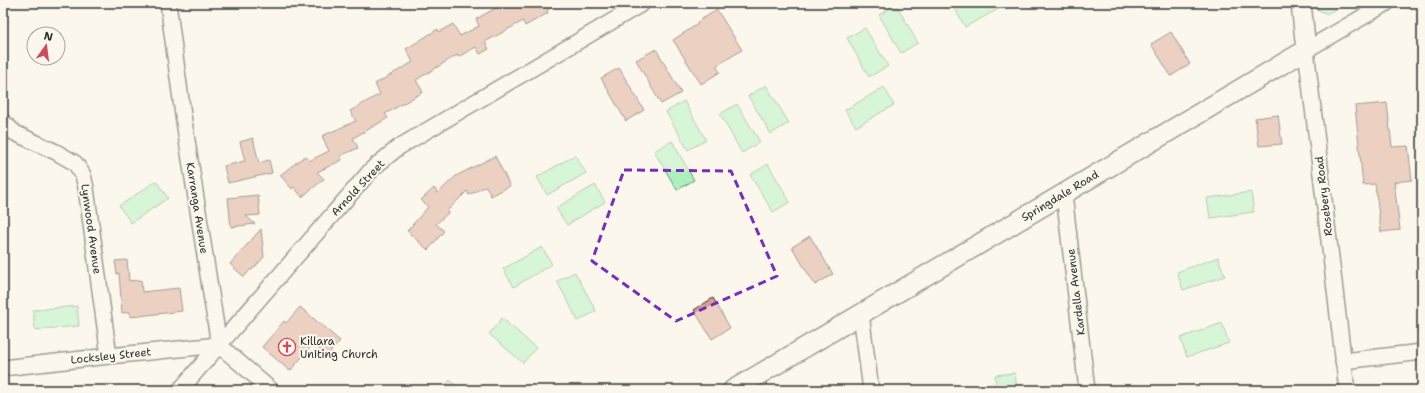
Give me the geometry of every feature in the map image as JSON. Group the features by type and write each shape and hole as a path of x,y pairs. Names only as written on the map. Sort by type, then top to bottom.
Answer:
{"main road":[{"name":"Rosebery Road","path":"1301,3 1306,50"},
{"name":"Springdale Road","path":"733,390 1306,50"}],"street":[{"name":"Karranga Avenue","path":"168,3 183,115 219,345"},
{"name":"Arnold Street","path":"180,390 373,168 399,147 643,3"},
{"name":"Springdale Road","path":"1306,50 1387,3"},
{"name":"Rosebery Road","path":"1306,50 1347,390"},
{"name":"Lynwood Avenue","path":"3,122 15,133 56,152 75,163 83,176 86,188 109,356"},
{"name":"Kardella Avenue","path":"1064,194 1087,390"},
{"path":"861,314 871,390"},
{"name":"Locksley Street","path":"3,368 219,345"},
{"path":"219,345 271,390"},
{"path":"1344,361 1422,352"}],"highlighted area":[{"path":"624,170 731,171 777,276 676,321 592,261"}],"green space":[{"path":"966,3 1002,3 1004,6 965,27 955,9"},
{"path":"1313,3 1346,3 1327,14 1314,8"},
{"path":"896,5 918,43 901,53 879,15"},
{"path":"865,28 888,66 869,77 847,38"},
{"path":"766,85 789,123 771,134 748,96"},
{"path":"884,87 894,105 856,127 845,110"},
{"path":"684,101 706,140 688,150 666,112"},
{"path":"737,104 760,142 742,153 720,114"},
{"path":"672,141 694,180 677,190 654,151"},
{"path":"575,155 586,173 547,195 537,177"},
{"path":"768,164 790,202 773,212 750,175"},
{"path":"156,181 168,198 131,223 119,206"},
{"path":"595,185 605,202 567,225 556,208"},
{"path":"1251,192 1254,212 1210,218 1207,198"},
{"path":"542,247 552,264 514,287 503,269"},
{"path":"1218,257 1225,276 1183,290 1177,272"},
{"path":"575,272 596,311 578,321 557,281"},
{"path":"77,306 79,326 35,330 33,310"},
{"path":"502,318 536,348 523,363 489,334"},
{"path":"1222,323 1229,343 1187,357 1180,338"},
{"path":"1015,373 1017,390 996,390 995,375"},
{"path":"450,380 462,390 441,390"}],"building":[{"path":"505,3 558,3 547,10 548,13 525,26 523,21 485,42 489,49 480,54 476,47 458,57 457,55 416,80 423,92 385,114 388,118 353,138 358,148 340,156 342,160 317,172 324,179 302,197 294,187 292,189 280,175 305,156 309,161 329,151 322,136 356,121 350,111 380,94 375,84 413,62 406,49 438,29 439,32 453,24 460,36 479,26 476,19"},
{"path":"717,10 742,50 716,66 720,72 701,84 673,40 698,24 697,22"},
{"path":"1171,32 1190,64 1171,76 1151,44"},
{"path":"656,49 681,93 661,104 636,60"},
{"path":"619,68 644,110 626,121 601,78"},
{"path":"1387,103 1392,147 1408,146 1412,180 1394,182 1400,230 1381,232 1375,184 1363,185 1355,106"},
{"path":"1278,115 1282,144 1259,146 1255,118"},
{"path":"253,138 259,163 269,160 272,173 228,183 224,166 245,161 240,142"},
{"path":"495,156 510,186 491,196 486,186 469,195 467,191 447,211 448,213 436,224 444,231 428,250 407,231 428,207 421,200 434,188 438,193 456,176"},
{"path":"258,195 260,215 246,216 255,224 231,227 228,198"},
{"path":"261,229 264,257 244,277 230,264"},
{"path":"810,236 833,274 815,285 792,247"},
{"path":"127,260 129,281 141,280 142,292 179,288 182,311 130,317 130,312 122,313 119,273 117,274 115,261"},
{"path":"713,298 730,328 712,339 694,310"},
{"path":"300,307 340,341 327,356 313,344 290,371 262,347 284,321 286,323"}],"place":[{"name":"Killara Uniting Church","path":"287,347"}]}
